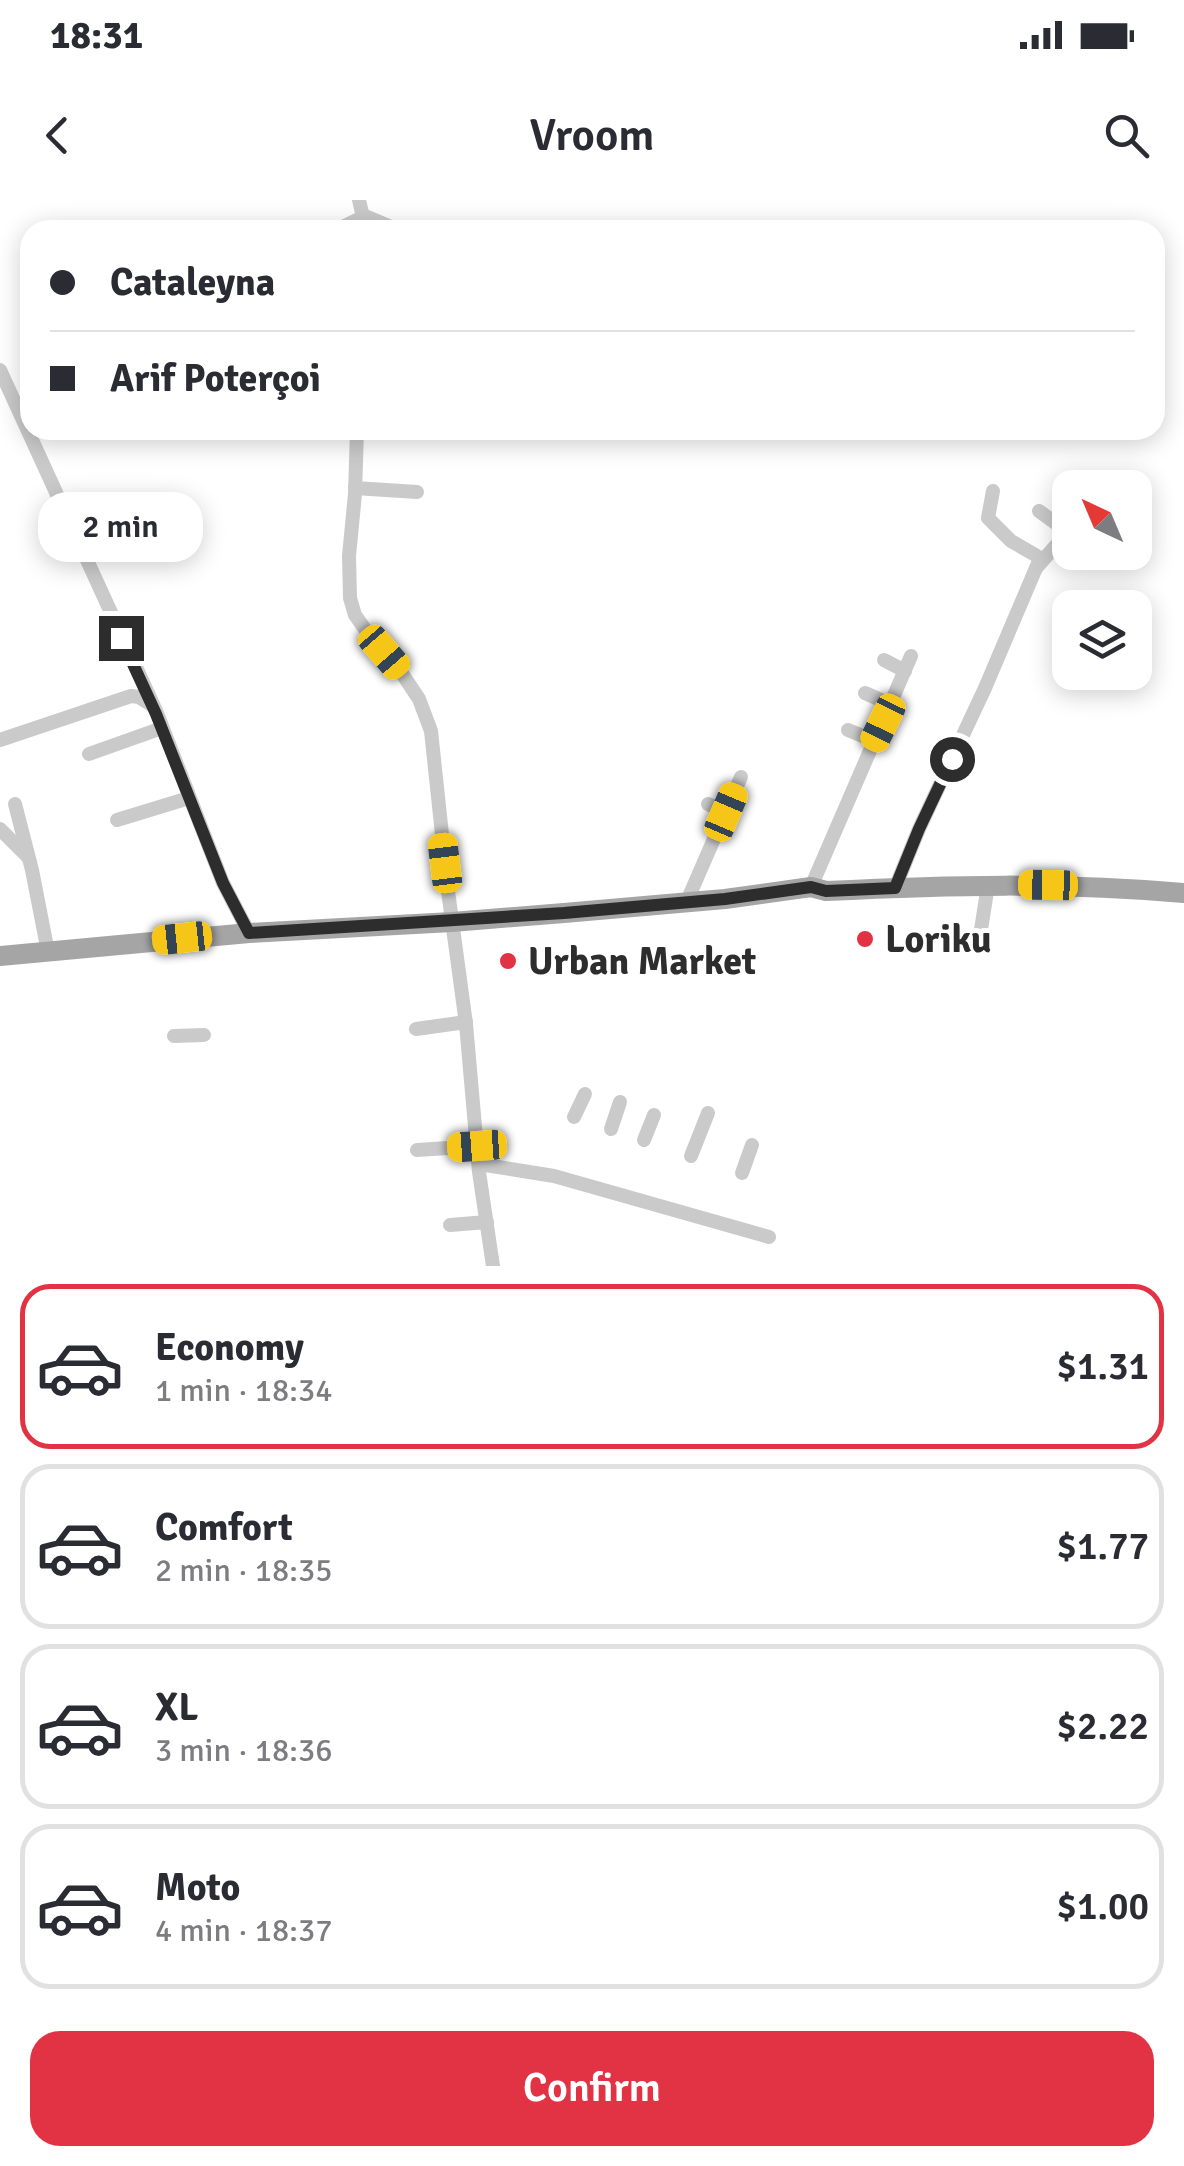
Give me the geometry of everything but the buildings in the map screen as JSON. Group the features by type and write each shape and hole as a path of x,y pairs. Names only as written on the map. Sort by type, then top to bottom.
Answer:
{"main road":[{"path":"0,956 249,933 452,922 688,902 811,887 826,891 988,884 1076,885 1184,893"}],"street":[{"path":"0,370 20,415"},
{"path":"31,440 162,728 223,883 249,933"},
{"path":"357,440 350,598 355,615 419,699 431,731 493,1266"},
{"path":"355,488 417,492"},
{"path":"993,490 988,518 1011,540 1037,556 1038,565"},
{"path":"1039,511 1052,518"},
{"path":"895,888 1038,565 1052,546"},
{"path":"811,887 912,656"},
{"path":"884,660 905,671"},
{"path":"864,692 892,705"},
{"path":"0,740 131,696 146,700 151,706"},
{"path":"89,754 162,728"},
{"path":"848,730 874,741"},
{"path":"688,902 741,777"},
{"path":"116,820 189,798"},
{"path":"15,804 48,952"},
{"path":"708,804 726,812"},
{"path":"0,829 31,865"},
{"path":"980,936 988,884"},
{"path":"416,1029 466,1022"},
{"path":"174,1036 204,1034"},
{"path":"574,1117 585,1094"},
{"path":"611,1129 620,1102"},
{"path":"691,1156 708,1113"},
{"path":"644,1140 654,1114"},
{"path":"742,1173 752,1145"},
{"path":"417,1150 478,1146"},
{"path":"479,1164 554,1176 768,1237"},
{"path":"450,1225 487,1222"}],"place":[{"name":"Loriku","path":"865,939"},
{"name":"Urban Market","path":"508,961"}],"route":[{"path":"121,638 156,714 223,883 249,933 564,913 811,887 826,891 895,888 952,759"}]}
